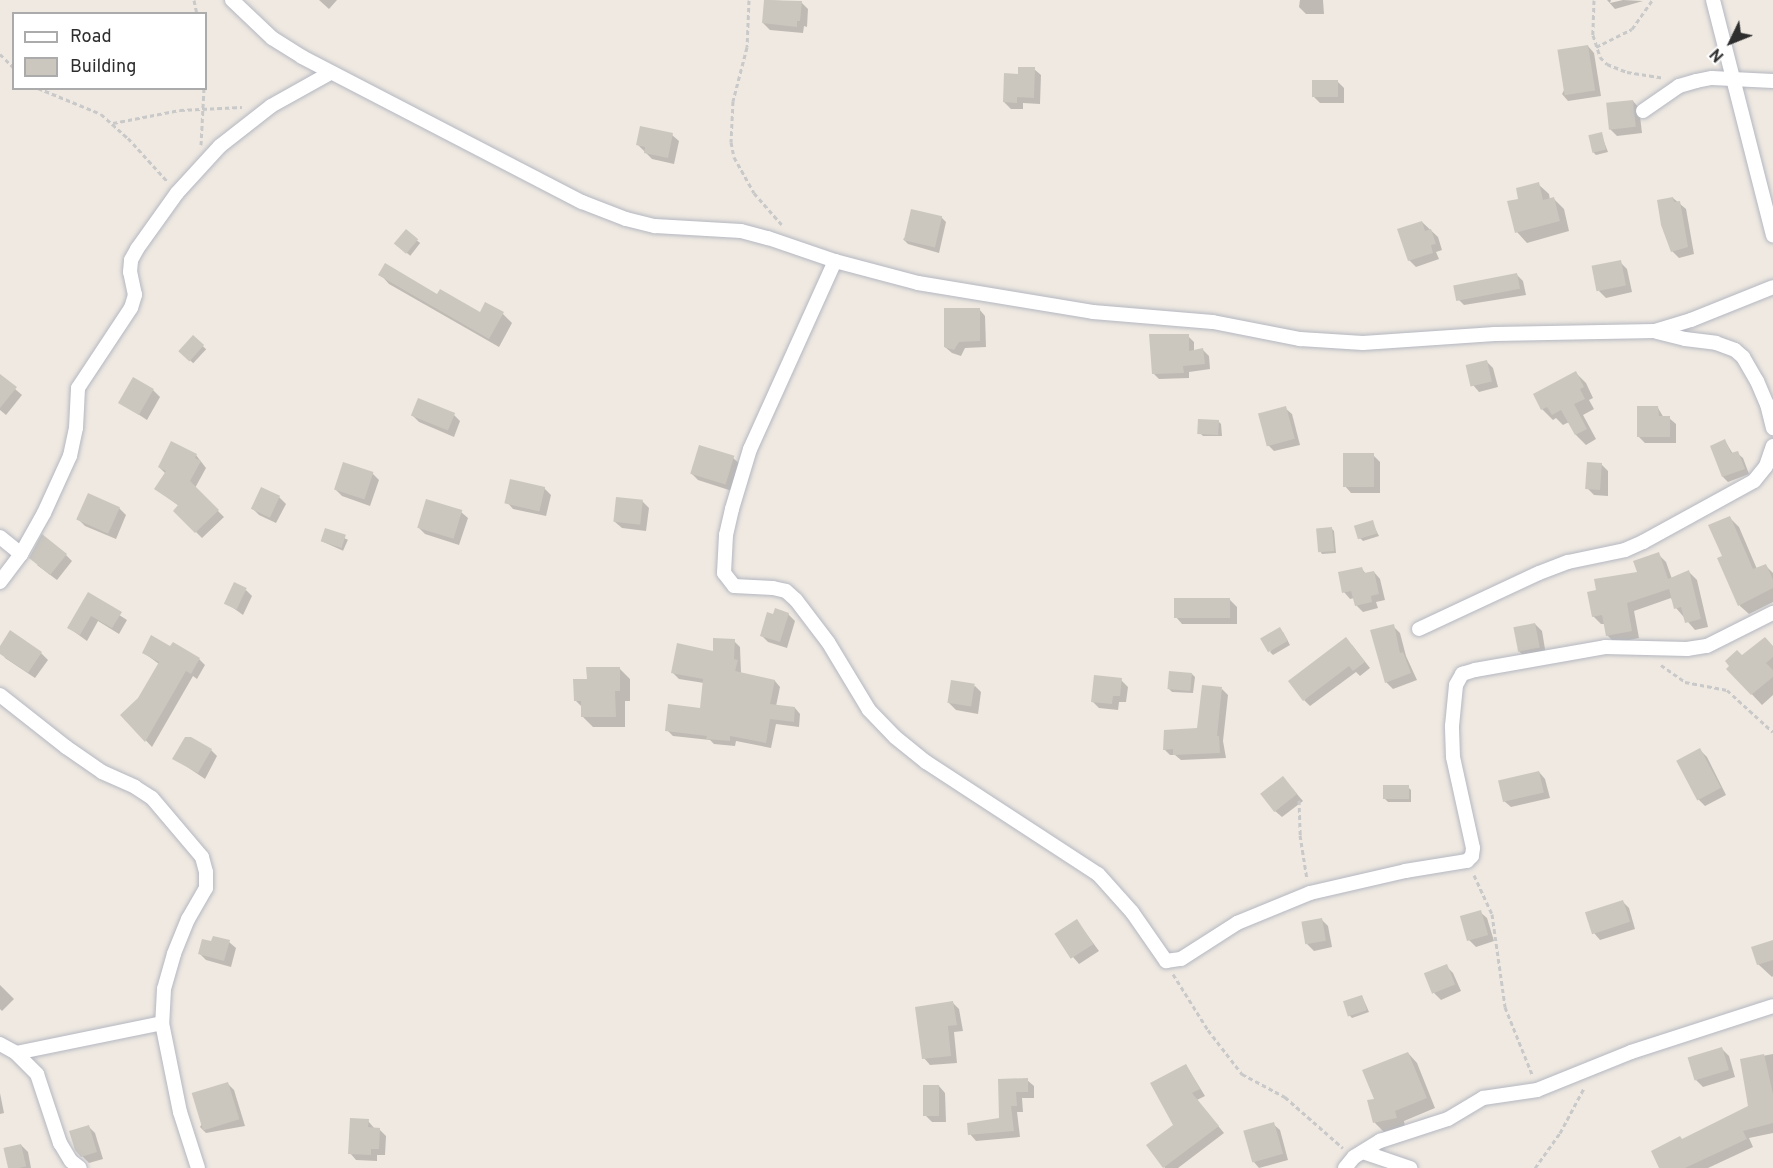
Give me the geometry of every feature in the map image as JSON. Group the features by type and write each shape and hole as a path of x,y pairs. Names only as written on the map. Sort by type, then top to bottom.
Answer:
{"street":[{"path":"232,0 272,38 330,73 538,180 626,219 655,226 741,231 835,261 918,283 1130,317 1214,322 1333,343 1495,334 1655,331 1691,320 1773,287"},
{"path":"1713,0 1731,78 1773,235"},
{"path":"0,582 21,554 44,513 70,456 76,428 78,388 131,308 135,295 130,272 131,260 177,193 201,164 239,129 263,112 330,73"},
{"path":"1643,111 1679,86 1696,81 1731,78 1773,81"},
{"path":"835,261 750,449 730,518 724,573 734,586 786,591 796,600 828,642 869,710 895,737 926,762 1098,874 1132,912 1166,961 1181,960 1237,923 1310,893 1405,871 1467,861 1473,856 1453,757 1452,726 1456,685 1462,674 1475,669 1605,647 1686,650 1707,646 1773,613"},
{"path":"1655,331 1685,339 1716,343 1735,350 1743,357 1754,374 1767,404 1773,428"},
{"path":"1419,629 1539,573 1568,562 1624,550 1643,542 1754,481 1766,466 1773,446"},
{"path":"0,537 21,554"},
{"path":"0,695 102,772 135,786 152,798 202,857 206,888 188,919 174,954 164,989 162,1023 193,1167"},
{"path":"1354,1159 1380,1141 1448,1119 1483,1098 1537,1090 1631,1052 1773,1006"},
{"path":"16,1053 162,1023"},
{"path":"0,1044 16,1053 37,1074 60,1143 71,1161 80,1168"},
{"path":"1354,1159 1410,1168"}],"path":[{"path":"749,0 747,47 733,101 731,142 734,158 753,193 787,230"},
{"path":"1594,0 1593,35 1596,47 1600,57 1613,69 1696,81"},
{"path":"1596,47 1632,29 1652,0"},
{"path":"0,54 12,66"},
{"path":"43,90 89,108 113,123 150,160 177,193"},
{"path":"201,164 204,90"},
{"path":"113,123 159,112 244,107"},
{"path":"1644,648 1671,674 1685,682 1727,690 1773,732"},
{"path":"1299,800 1302,854 1310,893"},
{"path":"1467,861 1492,914 1505,1007 1522,1045 1537,1090"},
{"path":"1166,961 1188,1001 1232,1063 1254,1082 1285,1097 1354,1159"},
{"path":"1536,1168 1569,1118 1592,1069"}],"building":[{"path":"764,0 802,1 800,21 797,21 797,27 762,23"},
{"path":"1588,45 1595,90 1565,95 1557,50"},
{"path":"1018,67 1035,67 1034,98 1017,97 1017,103 1003,102 1004,73 1018,74"},
{"path":"1312,80 1338,80 1338,97 1312,97"},
{"path":"1633,100 1636,127 1609,130 1606,103"},
{"path":"640,126 673,133 668,158 644,153 645,147 636,145"},
{"path":"1602,132 1606,150 1592,153 1588,135"},
{"path":"1539,182 1543,200 1554,197 1560,221 1515,233 1507,201 1518,199 1516,188"},
{"path":"1673,197 1674,202 1680,201 1688,247 1671,252 1661,225 1657,200"},
{"path":"911,209 942,216 935,247 904,240"},
{"path":"1422,221 1425,231 1431,229 1436,244 1431,245 1433,253 1408,261 1397,229"},
{"path":"406,229 418,239 406,254 394,244"},
{"path":"1621,260 1626,286 1597,291 1592,266"},
{"path":"385,263 437,294 440,289 480,312 485,302 504,312 489,339 378,275"},
{"path":"1517,273 1520,289 1456,301 1453,285"},
{"path":"944,308 980,308 980,341 959,342 954,350 944,347"},
{"path":"1149,334 1189,334 1189,351 1203,348 1205,364 1183,366 1184,373 1152,374"},
{"path":"193,335 204,345 189,361 178,351"},
{"path":"1487,360 1492,381 1471,386 1466,365"},
{"path":"1576,371 1584,387 1580,389 1585,399 1574,404 1587,429 1575,435 1561,410 1552,415 1547,407 1541,410 1533,394"},
{"path":"0,374 17,387 0,408"},
{"path":"133,377 154,389 139,415 118,403"},
{"path":"418,398 455,413 448,431 411,416"},
{"path":"1286,406 1295,439 1267,446 1258,414"},
{"path":"1637,406 1658,406 1659,416 1670,416 1670,437 1637,437"},
{"path":"1198,419 1219,420 1218,435 1197,434"},
{"path":"1725,439 1731,453 1738,451 1745,469 1722,477 1710,446"},
{"path":"171,441 197,454 195,458 201,461 190,481 219,510 195,533 173,511 178,505 154,489 166,471 158,467"},
{"path":"699,445 734,456 726,485 690,474"},
{"path":"1343,453 1374,453 1374,487 1343,487"},
{"path":"343,462 373,472 364,499 334,490"},
{"path":"1587,462 1602,463 1600,490 1585,489"},
{"path":"510,479 545,487 539,511 504,503"},
{"path":"261,487 280,496 270,518 251,509"},
{"path":"88,493 120,507 108,534 76,519"},
{"path":"616,497 643,500 640,525 613,522"},
{"path":"426,499 462,510 454,539 417,528"},
{"path":"1730,516 1753,569 1766,564 1773,580 1773,588 1738,606 1717,558 1722,556 1708,525"},
{"path":"1373,520 1377,533 1358,539 1354,526"},
{"path":"1332,527 1334,551 1318,552 1316,528"},
{"path":"325,528 346,535 342,548 321,541"},
{"path":"42,534 67,554 50,575 29,558"},
{"path":"1659,552 1668,579 1689,570 1701,619 1685,623 1681,607 1674,609 1669,589 1627,603 1632,631 1606,636 1602,615 1592,617 1587,592 1596,590 1594,579 1637,572 1633,561"},
{"path":"1362,567 1364,573 1374,571 1379,594 1371,596 1372,602 1355,606 1351,591 1342,593 1338,572"},
{"path":"234,582 247,588 237,610 224,604"},
{"path":"88,592 122,612 112,628 91,616 80,635 67,628"},
{"path":"1174,598 1230,598 1230,618 1174,618"},
{"path":"775,608 789,613 780,642 760,636 767,612 773,614"},
{"path":"1535,623 1540,648 1518,652 1513,627"},
{"path":"1394,624 1400,653 1403,652 1411,673 1385,683 1370,630"},
{"path":"1280,627 1288,641 1268,652 1260,638"},
{"path":"10,630 42,652 28,673 0,654 0,646"},
{"path":"151,635 170,646 173,642 200,658 191,674 186,671 145,742 120,715 138,698 159,662 142,653"},
{"path":"1346,637 1365,662 1353,671 1349,666 1303,701 1288,681"},
{"path":"1765,637 1773,646 1773,657 1766,663 1773,670 1773,677 1751,695 1726,669 1729,666 1725,661 1737,650 1742,655"},
{"path":"713,638 735,639 734,659 738,660 735,671 775,680 770,704 795,707 794,722 770,719 766,743 730,736 730,741 706,739 707,736 665,731 668,704 700,708 703,679 671,673 677,643 713,651"},
{"path":"586,667 620,667 620,691 615,691 616,717 581,717 581,701 574,701 573,679 587,679"},
{"path":"1169,671 1192,673 1190,691 1167,689"},
{"path":"1094,675 1122,678 1120,696 1113,696 1112,704 1091,702"},
{"path":"951,680 975,684 971,706 947,703"},
{"path":"1202,685 1222,687 1217,736 1219,736 1220,753 1173,755 1173,749 1163,750 1164,730 1197,728"},
{"path":"185,737 191,737 212,749 198,773 172,759"},
{"path":"1700,748 1721,788 1697,800 1676,761"},
{"path":"1539,771 1544,792 1503,802 1498,780"},
{"path":"1283,776 1297,794 1274,812 1260,794"},
{"path":"1383,785 1409,785 1409,799 1383,799"},
{"path":"1623,900 1630,922 1592,934 1585,912"},
{"path":"1481,910 1488,935 1467,941 1460,916"},
{"path":"1322,918 1326,941 1305,944 1301,922"},
{"path":"1077,919 1093,944 1071,959 1054,934"},
{"path":"213,936 230,940 224,961 198,954 202,939 211,941"},
{"path":"1773,940 1773,960 1757,965 1751,947"},
{"path":"1447,964 1455,984 1432,994 1424,973"},
{"path":"1362,995 1367,1010 1348,1016 1343,1001"},
{"path":"953,1001 957,1025 948,1026 951,1056 922,1059 915,1007"},
{"path":"1722,1047 1729,1070 1695,1080 1688,1058"},
{"path":"1408,1052 1427,1098 1395,1111 1397,1118 1373,1123 1367,1100 1374,1099 1362,1070"},
{"path":"1764,1054 1773,1094 1773,1123 1743,1131 1747,1139 1685,1168 1659,1168 1651,1151 1680,1136 1682,1139 1748,1106 1740,1059"},
{"path":"1186,1064 1200,1089 1192,1093 1219,1126 1163,1168 1146,1145 1173,1125 1150,1083"},
{"path":"1028,1078 1028,1092 1016,1092 1017,1106 1011,1106 1014,1131 968,1135 967,1123 999,1118 998,1079"},
{"path":"228,1082 239,1119 203,1130 192,1093"},
{"path":"923,1085 939,1085 939,1116 923,1116"},
{"path":"350,1118 369,1119 368,1127 380,1128 379,1149 371,1149 371,1155 348,1154"},
{"path":"1274,1122 1283,1154 1252,1163 1243,1131"},
{"path":"89,1125 97,1152 81,1157 75,1150 69,1131"},
{"path":"21,1144 26,1166 8,1168 3,1148"}]}
